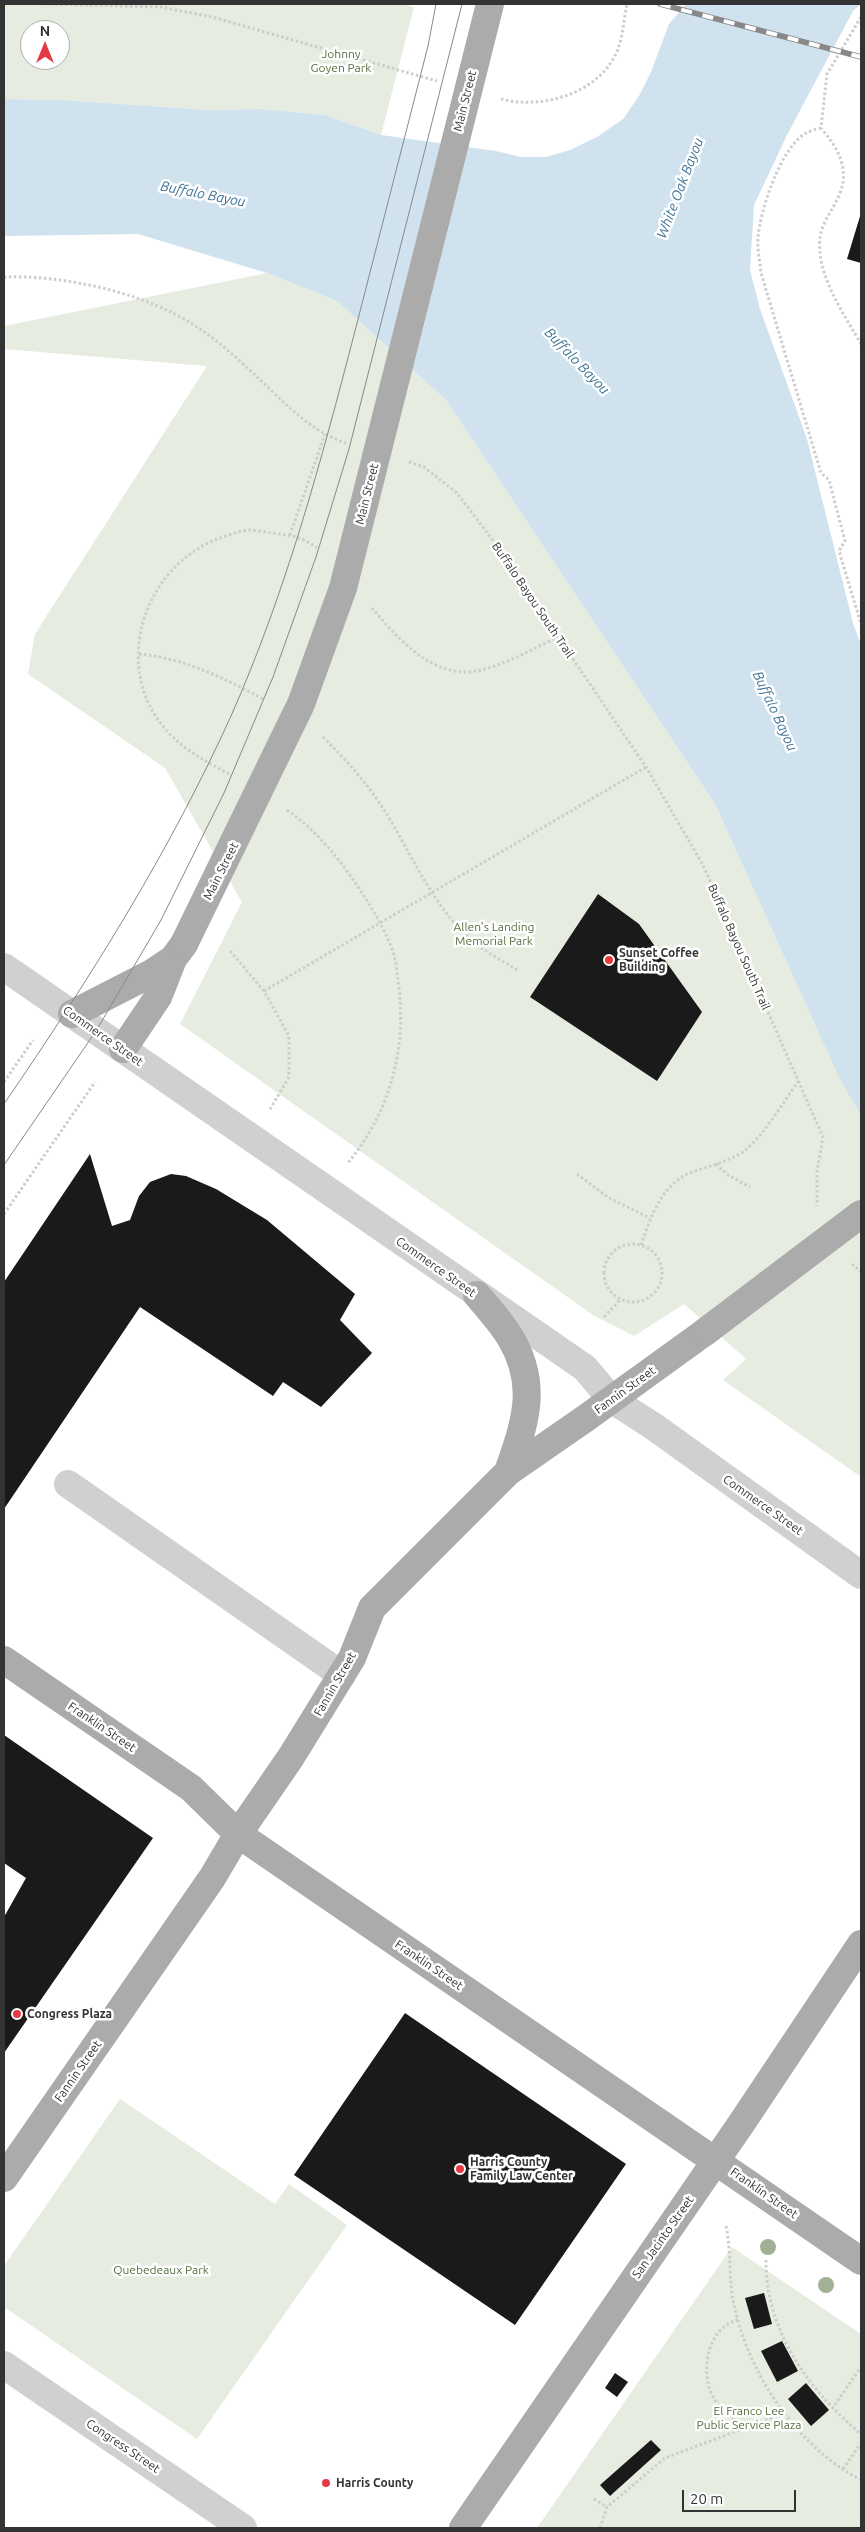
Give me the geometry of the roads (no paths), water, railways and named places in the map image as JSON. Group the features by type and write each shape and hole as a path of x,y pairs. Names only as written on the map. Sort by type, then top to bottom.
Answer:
{"main road":[{"name":"Main Street","path":"123,1050 158,996 298,712 340,597 490,4"},
{"path":"72,1014 152,973 179,952"},
{"name":"Fannin Street","path":"4,2178 212,1878 238,1834 291,1758 352,1658 372,1608 508,1472 705,1332 861,1214"},
{"path":"477,1295 510,1337 525,1371 527,1411 523,1430 508,1472"},
{"name":"Franklin Street","path":"4,1660 191,1788 238,1834 861,2261"},
{"name":"San Jacinto Street","path":"463,2528 716,2160 861,1944"}],"street":[{"name":"Commerce Street","path":"4,968 585,1368 611,1399 861,1575"},
{"path":"68,1484 342,1675"},
{"name":"Congress Street","path":"4,2365 243,2528"}],"water":[{"path":"686,4 861,4 853,11 787,135 754,205 750,270 760,309 807,439 853,623 861,645 861,1116 840,1080 715,804 446,400 337,301 267,273 138,234 4,236 4,99 62,100 208,110 262,109 325,115 381,135 496,151 521,157 546,157 570,150 597,137 623,119 639,96 651,72 669,24"}],"tram line":[{"path":"4,1104 97,963 154,866 207,767 251,669 301,526 329,429 428,46 436,4"},
{"path":"4,1165 96,1031 161,920 224,793 273,677 316,557 349,449 462,4"}],"railway":[{"path":"660,4 861,57"}],"place":[{"name":"Sunset Coffee Building","path":"609,960"},
{"name":"Congress Plaza","path":"17,2014"},
{"name":"Harris County Family Law Center","path":"460,2169"},
{"name":"Harris County","path":"326,2483"}],"park label":[{"name":"Johnny Goyen Park","path":"341,61"},
{"name":"Allen's Landing Memorial Park","path":"494,934"},
{"name":"Quebedeaux Park","path":"161,2270"},
{"name":"El Franco Lee Public Service Plaza","path":"749,2418"}],"water label":[{"name":"White Oak Bayou","path":"680,188"},
{"name":"Buffalo Bayou","path":"203,194"},
{"name":"Buffalo Bayou","path":"577,361"},
{"name":"Buffalo Bayou","path":"775,711"}]}
